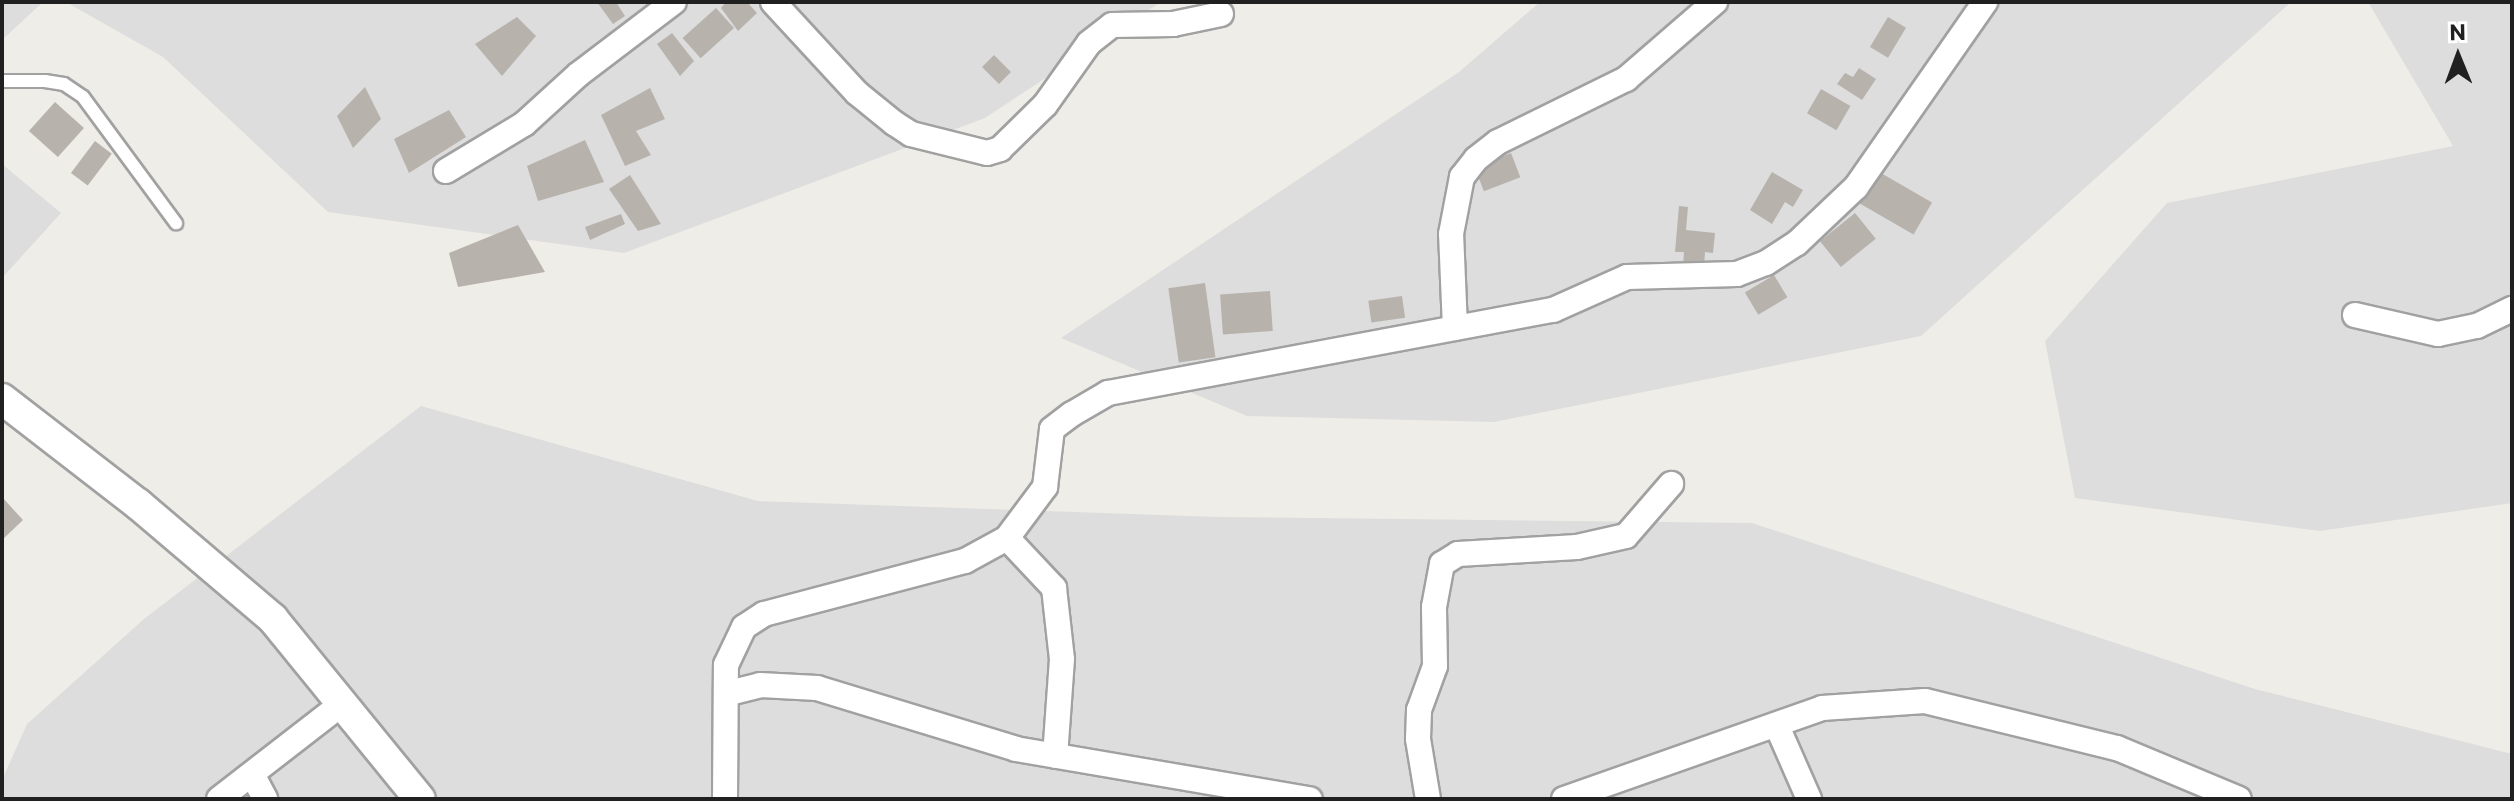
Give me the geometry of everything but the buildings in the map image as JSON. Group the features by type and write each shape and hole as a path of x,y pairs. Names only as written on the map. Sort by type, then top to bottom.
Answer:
{"street":[{"path":"446,171 524,124 579,74 674,2"},
{"path":"773,2 857,93 894,123 911,134 987,153 1000,149 1045,105 1089,43 1112,25 1173,24 1221,14"},
{"path":"1455,328 1451,234 1462,177 1476,159 1498,142 1626,79 1715,2"},
{"path":"725,799 731,645 744,627 764,614 965,561 1007,538 1027,518 1045,487 1052,429 1108,393 1553,310 1627,277 1726,275 1766,263 1797,243 1856,187 1985,2"},
{"path":"2355,315 2438,334 2477,326 2512,309"},
{"path":"2,399 138,504 273,619 344,702 420,799"},
{"path":"1428,799 1418,739 1419,710 1435,666 1434,607 1442,564 1458,554 1577,547 1626,536 1671,484"},
{"path":"1007,538 1014,551 1039,567 1054,588 1062,659 1055,756"},
{"path":"729,693 760,685 817,688 950,731 1055,756 1310,799"},
{"path":"1564,799 1836,705 1925,701 2117,748 2239,799"},
{"path":"219,799 253,776 344,702"},
{"path":"1777,726 1809,799"},
{"path":"253,776 265,799"}],"lane":[{"path":"2,81 45,81 83,97 176,223"}],"shaded area":[{"path":"2,2 43,2 2,40"},
{"path":"66,2 1161,2 985,118 624,253 328,212 163,57"},
{"path":"1540,2 2291,2 1921,336 1494,422 1247,416 1061,338 1459,72"},
{"path":"2368,2 2512,2 2512,503 2320,531 2075,498 2045,341 2167,203 2453,146"},
{"path":"2,164 61,213 2,278"},
{"path":"421,406 758,501 1219,517 1752,523 2255,689 2512,754 2512,799 2,799 2,780 27,724 144,619"}]}
